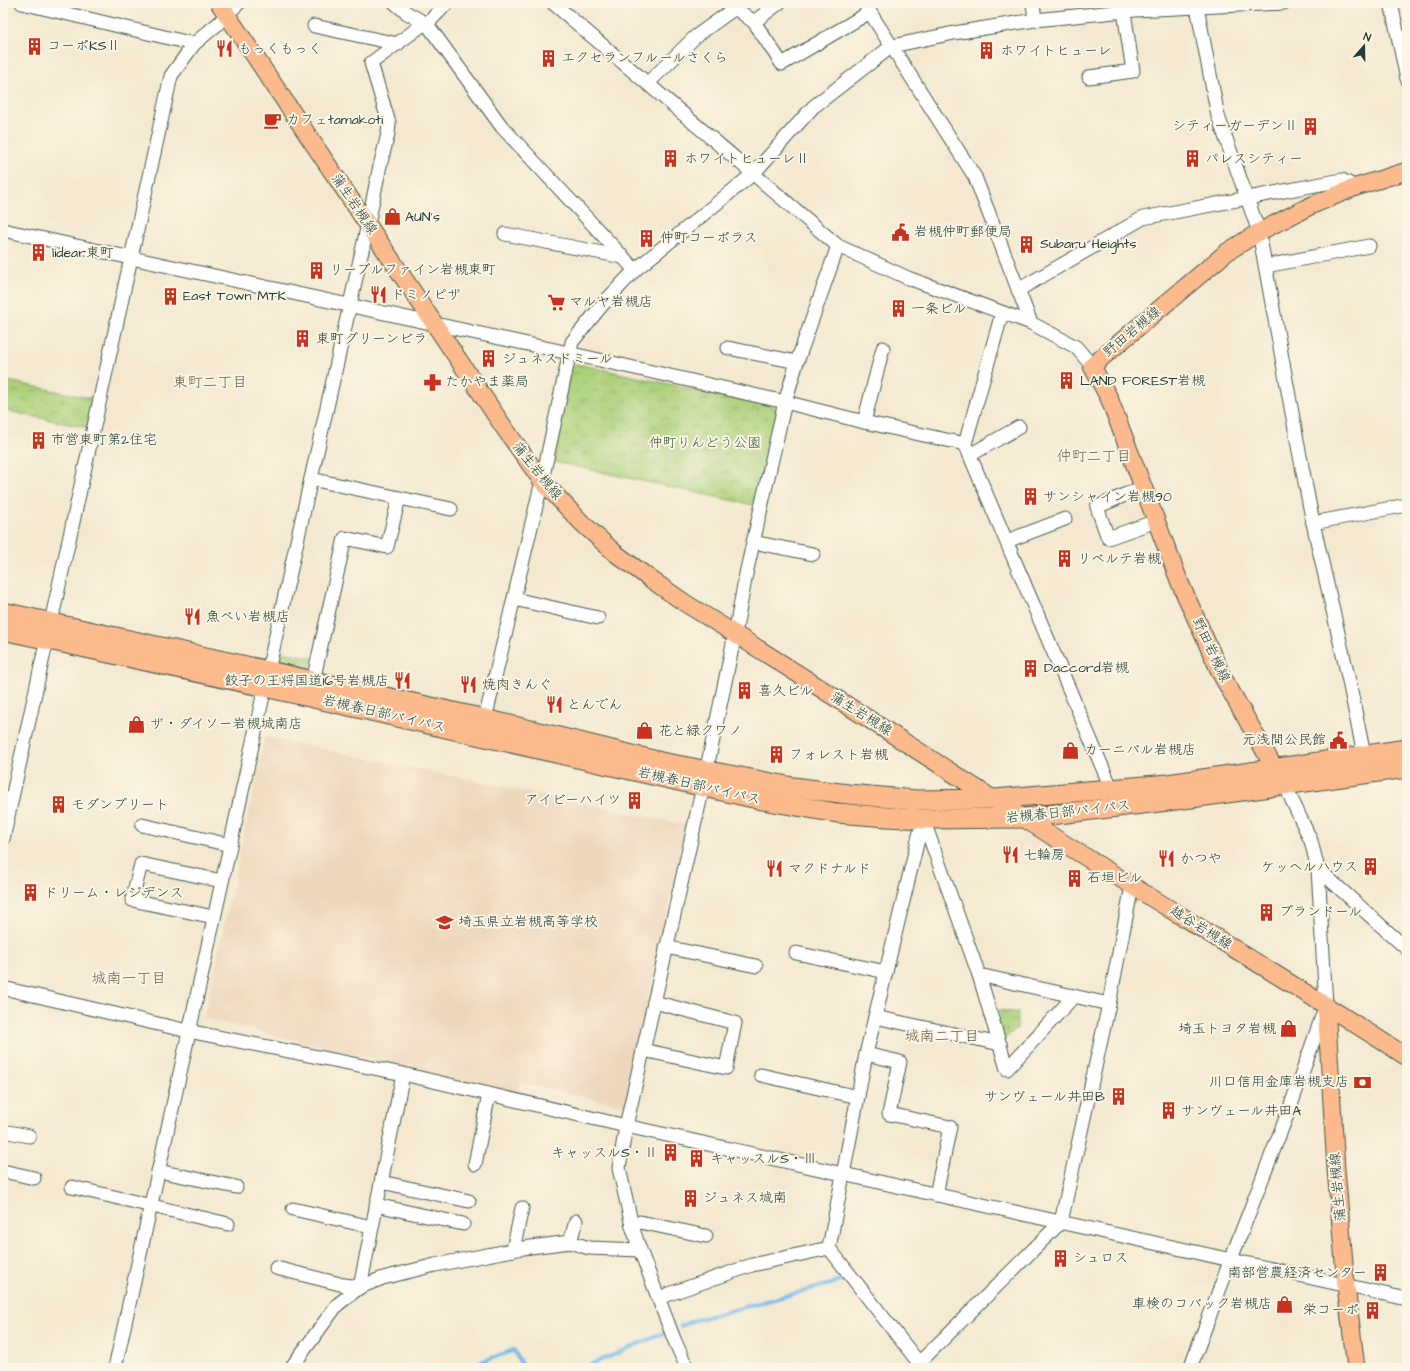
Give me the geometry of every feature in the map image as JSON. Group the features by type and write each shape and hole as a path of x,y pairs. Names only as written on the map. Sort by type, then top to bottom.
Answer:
{"highway":[{"name":"岩槻春日部バイパス","path":"3,612 49,630 705,779 793,787 848,794 916,800 994,799 1112,790 1168,784 1407,749"},
{"name":"岩槻春日部バイパス","path":"3,630 49,630"},
{"name":"岩槻春日部バイパス","path":"266,679 313,681 485,719 661,762 762,800 837,813 923,819 1025,818 1184,799 1407,768"}],"main road":[{"name":"蒲生岩槻線","path":"223,9 505,429 542,481 581,522 615,553 686,603 994,799"},
{"name":"野田岩槻線","path":"1285,785 1221,674 1180,583 1109,398 1092,366 1227,252 1259,232 1310,206 1356,187 1407,171"},
{"name":"越谷岩槻線","path":"994,799 1407,1057"},
{"name":"蒲生岩槻線","path":"1326,1005 1336,1169 1346,1286 1356,1368"}],"street":[{"path":"22,3 194,44"},
{"path":"3,839 171,76 194,44 220,22 223,9 239,3"},
{"path":"395,3 407,13 426,24 502,127 635,270"},
{"path":"115,1368 188,1031 388,134 389,123 371,63 426,24 447,3"},
{"path":"553,3 838,246 908,278 1031,323 1076,347 1092,366"},
{"path":"754,22 779,3"},
{"path":"1032,3 1035,20"},
{"path":"485,719 542,481 572,342 603,304 635,270 754,173 813,107 892,46 954,33 1035,20 1197,7 1284,3"},
{"path":"1391,3 1407,79"},
{"path":"1197,7 1218,116 1259,232 1313,523 1350,681 1364,755"},
{"path":"648,84 695,36 735,8 754,22 782,64 867,8 975,177 1031,323"},
{"path":"1089,77 1133,71 1124,12"},
{"path":"314,26 398,44"},
{"path":"1018,290 1143,218 1342,180 1356,187"},
{"path":"3,230 349,306 434,323 785,402 968,449 1018,427"},
{"path":"505,234 623,257"},
{"path":"687,1368 674,1339 640,1250 632,1226 618,1168 666,947 705,779 753,542 785,402 797,362 838,246"},
{"path":"1266,266 1369,246"},
{"path":"1002,313 968,449 1112,790"},
{"path":"728,348 797,362"},
{"path":"864,422 883,348"},
{"path":"311,478 451,509"},
{"path":"1143,487 1097,507 1108,538 1156,521"},
{"path":"313,681 345,538 387,547 398,498"},
{"path":"1313,523 1407,505"},
{"path":"1007,541 1065,519"},
{"path":"753,542 813,554"},
{"path":"514,599 598,618"},
{"path":"1190,1368 1291,1105 1326,1005 1318,869 1311,841 1285,785"},
{"path":"923,819 866,1054 829,1248 917,1365 1061,1222 1132,886"},
{"path":"923,819 979,976 1007,1069 1074,996"},
{"path":"142,825 230,845"},
{"path":"214,917 132,900 140,864 222,881"},
{"path":"1318,869 1407,949"},
{"path":"666,947 756,966"},
{"path":"796,952 886,972"},
{"path":"979,976 1108,1004"},
{"path":"3,988 188,1031 403,1074 626,1126 1407,1299"},
{"path":"643,1050 726,1068 735,1023 654,1002"},
{"path":"876,1017 1000,1044"},
{"path":"866,1054 900,1062 889,1114 950,1127 936,1195"},
{"path":"360,1286 403,1074"},
{"path":"761,1075 858,1097"},
{"path":"475,1164 489,1094"},
{"path":"3,1130 29,1136"},
{"path":"3,1171 34,1178"},
{"path":"158,1172 236,1187"},
{"path":"381,1182 469,1201"},
{"path":"72,1188 228,1224"},
{"path":"376,1205 463,1224"},
{"path":"513,1250 522,1208"},
{"path":"293,1209 372,1226"},
{"path":"570,1242 576,1221"},
{"path":"632,1226 640,1222 706,1236"},
{"path":"291,1368 337,1305 360,1286 383,1278 435,1265 513,1250 570,1242 589,1248 640,1250"},
{"path":"658,1298 752,1265 829,1248"},
{"path":"276,1268 344,1285 360,1286"}],"shaded area":[{"name":"埼玉県立岩槻高等学校","path":"265,737 686,825 626,1106 520,1083 517,1096 204,1018"}],"green space":[{"name":"仲町りんどう公園","path":"577,364 775,407 779,411 758,506 550,461 571,367"},
{"path":"3,380 94,399 88,428 3,410"},
{"path":"278,651 312,658 309,670 275,662"},
{"path":"993,1009 1018,1013 1017,1028 1003,1040"}],"waterway":[{"path":"681,1326 692,1321 845,1280"},
{"path":"583,1368 664,1333"},
{"path":"465,1368 514,1350 523,1368"}],"place":[{"name":"コーポKSⅡ","path":"34,46"},
{"name":"もっくもっく","path":"225,49"},
{"name":"ホワイトヒューレ","path":"987,51"},
{"name":"エクセランフルールさくら","path":"548,58"},
{"name":"カフェtamakoti","path":"273,120"},
{"name":"シティーガーデンⅡ","path":"1311,126"},
{"name":"ホワイトヒューレⅡ","path":"671,159"},
{"name":"パレスシティー","path":"1192,159"},
{"name":"AUN's","path":"392,217"},
{"name":"岩槻仲町郵便局","path":"901,232"},
{"name":"仲町コーポラス","path":"647,238"},
{"name":"Subaru Heights","path":"1027,244"},
{"name":"lidear東町","path":"39,253"},
{"name":"リーブルファイン岩槻東町","path":"316,270"},
{"name":"ドミノピザ","path":"378,295"},
{"name":"East Town MTK","path":"170,296"},
{"name":"マルヤ岩槻店","path":"556,302"},
{"name":"一条ビル","path":"898,309"},
{"name":"東町グリーンビラ","path":"303,339"},
{"name":"ジュネスドミール","path":"489,359"},
{"name":"LAND FOREST岩槻","path":"1067,381"},
{"name":"たかやま薬局","path":"432,382"},
{"name":"市営東町第2住宅","path":"38,440"},
{"name":"サンシャイン岩槻90","path":"1030,497"},
{"name":"リベルテ岩槻","path":"1064,559"},
{"name":"魚べい岩槻店","path":"193,617"},
{"name":"Daccord岩槻","path":"1031,668"},
{"name":"餃子の王将国道16号岩槻店","path":"402,681"},
{"name":"焼肉きんぐ","path":"469,685"},
{"name":"喜久ビル","path":"745,691"},
{"name":"とんでん","path":"554,705"},
{"name":"ザ・ダイソー岩槻城南店","path":"137,724"},
{"name":"花と緑クワノ","path":"645,731"},
{"name":"元浅間公民館","path":"1339,740"},
{"name":"カーニバル岩槻店","path":"1071,750"},
{"name":"フォレスト岩槻","path":"776,755"},
{"name":"アイビーハイツ","path":"634,800"},
{"name":"モダンプリート","path":"58,805"},
{"name":"七輪房","path":"1010,855"},
{"name":"かつや","path":"1167,859"},
{"name":"ケッヘルハウス","path":"1371,867"},
{"name":"マクドナルド","path":"775,869"},
{"name":"石垣ビル","path":"1074,878"},
{"name":"ドリーム・レジデンス","path":"31,893"},
{"name":"プランドール","path":"1266,912"},
{"name":"埼玉県立岩槻高等学校","path":"445,922"},
{"name":"埼玉トヨタ岩槻","path":"1289,1029"},
{"name":"川口信用金庫岩槻支店","path":"1362,1082"},
{"name":"サンヴェール井田B","path":"1118,1097"},
{"name":"サンヴェール井田A","path":"1168,1111"},
{"name":"キャッスルS・Ⅱ","path":"671,1153"},
{"name":"キャッスルS・Ⅲ","path":"697,1159"},
{"name":"ジュネス城南","path":"690,1198"},
{"name":"シュロス","path":"1060,1258"},
{"name":"南部営農経済センター","path":"1380,1273"},
{"name":"車検のコバック岩槻店","path":"1285,1304"},
{"name":"栄コーポ","path":"1372,1310"}],"district":[{"name":"東町二丁目","path":"210,382"},
{"name":"仲町二丁目","path":"1094,456"},
{"name":"城南一丁目","path":"129,978"},
{"name":"城南二丁目","path":"942,1036"}]}
